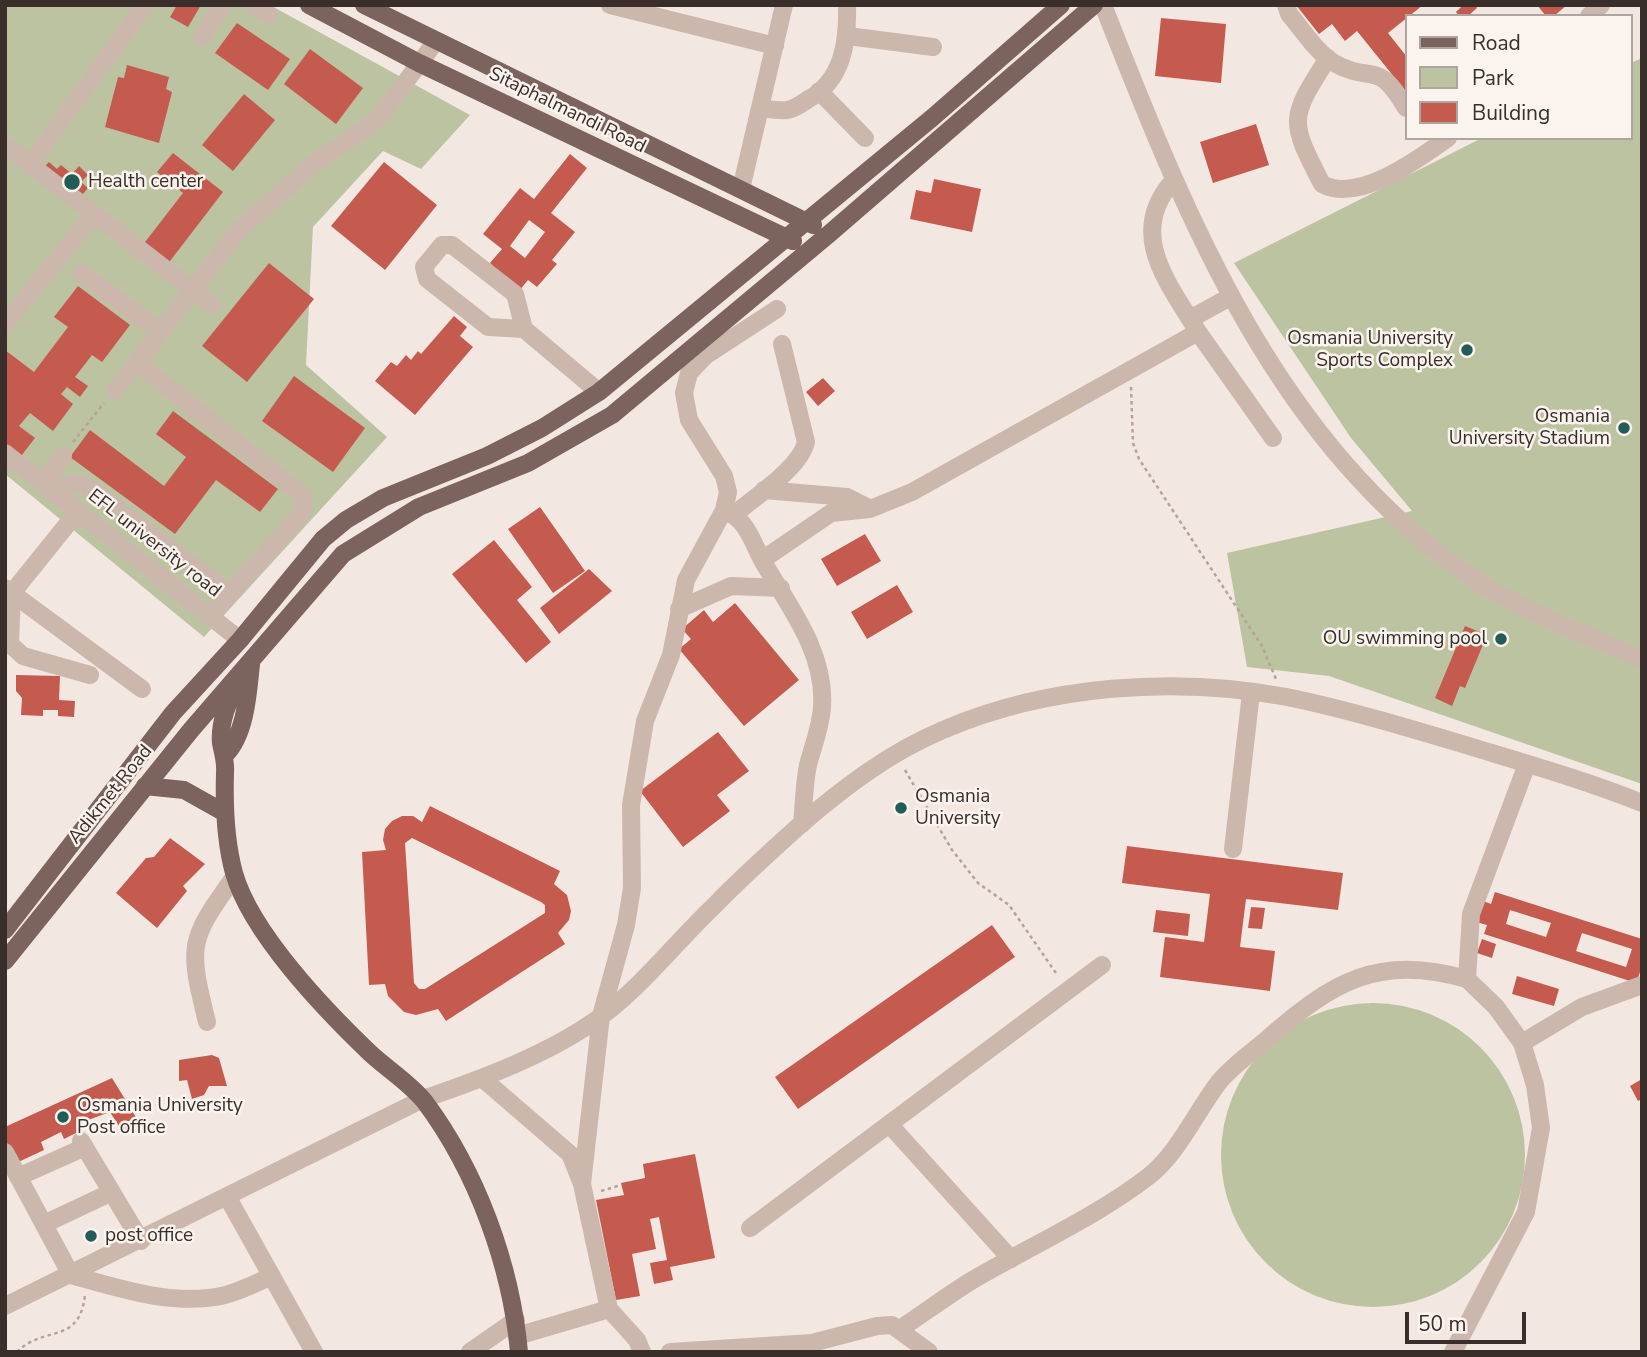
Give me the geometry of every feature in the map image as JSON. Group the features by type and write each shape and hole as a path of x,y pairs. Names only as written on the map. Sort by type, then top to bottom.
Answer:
{"main road":[{"name":"Sitaphalmandi Road","path":"309,5 419,63 810,249"},
{"name":"Sitaphalmandi Road","path":"364,5 829,234"},
{"name":"Adikmet Road","path":"5,930 173,713 240,640 316,547 346,520 383,498 487,456 542,428 599,392 932,118 1061,5"},
{"name":"Adikmet Road","path":"5,961 252,657 343,554 360,540 419,507 528,463 612,415 829,234 1094,5"},
{"path":"240,640 252,657 244,708 234,746 226,754 227,843 235,876 253,915 287,963 369,1053 423,1100 450,1139 469,1175 502,1267 517,1336"},
{"path":"145,786 184,790 225,813"}],"street":[{"path":"30,164 145,5"},
{"path":"202,37 222,5"},
{"path":"253,5 269,15"},
{"path":"610,5 775,46"},
{"path":"741,189 784,5"},
{"path":"760,108 789,110 819,91 841,62 848,36 846,5"},
{"path":"1102,5 1173,181 1230,297 1282,383 1324,440 1383,507 1420,540 1477,581 1642,659"},
{"path":"1286,5 1289,14 1328,58 1344,67 1387,79 1406,108"},
{"path":"848,36 933,47"},
{"path":"112,393 239,230 313,164 351,140 384,111 436,41"},
{"path":"1328,58 1302,98 1296,127 1322,184 1340,191 1370,183 1445,140"},
{"path":"819,91 865,138"},
{"path":"5,145 212,305"},
{"path":"1173,181 1157,210 1152,241 1155,259 1194,325 1273,438"},
{"path":"5,324 93,215"},
{"path":"524,329 488,327 427,279 424,267 442,245 452,245 515,294 524,329 599,392"},
{"path":"81,273 160,331"},
{"path":"762,560 831,513 870,509 912,492 1131,370 1230,297"},
{"path":"777,309 705,356 689,373 684,393 689,420 724,476 730,512 746,527 762,560 781,588 808,640 822,688 822,710 807,768 802,824"},
{"path":"582,1184 601,1017 628,913 633,853 631,805 645,721 671,656 686,580 730,512 764,490 796,462 806,442 782,344"},
{"path":"137,362 303,496 302,513 211,615"},
{"path":"45,484 66,452"},
{"name":"EFL university road","path":"5,453 240,640"},
{"path":"45,484 80,484 101,496 230,594"},
{"path":"764,490 847,496 870,509"},
{"path":"101,496 106,507 103,531"},
{"path":"78,511 9,591 9,637 15,652 90,675"},
{"path":"679,609 731,586 781,588"},
{"path":"9,591 142,689"},
{"path":"5,1306 423,1100 483,1079 601,1017 655,969 714,905 802,824 853,782 896,754 943,730 1022,704 1134,688 1202,687 1284,697 1370,716 1596,785 1642,803"},
{"path":"1233,849 1251,693"},
{"path":"1467,979 1471,914 1527,764"},
{"path":"208,1022 194,970 198,929 235,876"},
{"path":"750,1228 1102,965"},
{"path":"900,1329 1151,1174 1172,1150 1221,1080 1302,1008 1342,984 1394,969 1430,968 1467,979 1496,1007 1521,1043 1535,1085 1541,1128 1526,1212 1453,1352"},
{"path":"1521,1043 1582,1007 1642,985"},
{"path":"483,1079 564,1147 582,1184 609,1309 637,1340 642,1352"},
{"path":"889,1124 1011,1259"},
{"path":"18,1177 83,1144 141,1241"},
{"path":"5,1152 71,1275 118,1288 197,1298 230,1293 272,1276"},
{"path":"44,1224 112,1192"},
{"path":"228,1198 314,1352"},
{"path":"470,1352 609,1309"},
{"path":"670,1352 812,1343 877,1326 892,1325 929,1352"}],"path":[{"path":"1131,370 1133,443 1139,459 1262,646 1284,697"},
{"path":"66,452 112,393"},
{"path":"896,754 952,850 978,883 1009,905 1068,990"},
{"path":"17,1352 38,1335 65,1332 72,1328 83,1308 86,1289 71,1275"}],"green space":[{"path":"5,5 270,5 470,115 421,169 383,151 313,227 306,365 387,437 204,637 5,474"},
{"name":"Osmania University Sports Complex","path":"1642,58 1642,784 1329,676 1247,667 1227,553 1412,511 1351,438 1234,263 1478,140 1633,140 1633,62"},
{"path":"1358,1003 1388,1003 1417,1009 1445,1021 1470,1037 1491,1058 1507,1083 1519,1111 1525,1170 1514,1213 1500,1240 1481,1263 1458,1282 1431,1296 1388,1307 1358,1307 1329,1301 1301,1289 1276,1273 1255,1252 1239,1227 1227,1199 1221,1170 1221,1140 1227,1111 1239,1083 1255,1058 1276,1037 1301,1021 1329,1009"}],"building":[{"path":"177,5 201,5 188,27 170,17"},
{"path":"1296,5 1423,5 1412,14 1406,14 1406,19 1388,33 1406,56 1406,92 1357,31 1345,41 1332,24 1319,34"},
{"path":"1463,5 1475,5 1477,8 1470,14 1456,12"},
{"path":"1537,5 1567,5 1556,14 1544,14"},
{"path":"1161,18 1226,24 1221,83 1155,76"},
{"path":"237,23 290,59 268,90 215,53"},
{"path":"310,49 363,88 336,124 284,84"},
{"path":"127,65 169,77 166,89 172,92 159,143 105,127 118,77 124,78"},
{"path":"244,94 275,120 233,171 202,145"},
{"path":"1256,124 1269,165 1213,183 1200,142"},
{"path":"173,153 223,192 167,265 142,246 183,193 157,172"},
{"path":"570,154 587,168 551,213 575,232 552,260 557,264 537,287 528,280 519,291 493,271 495,268 490,263 502,249 483,234 520,188 534,199","holes":["529,220 545,232 525,258 510,246"]},
{"name":"Health center","path":"49,162 57,169 61,165 72,174 79,166 88,175 81,182 88,188 78,200 42,169"},
{"path":"384,162 437,205 385,270 331,226"},
{"path":"934,179 981,189 972,232 910,219 916,190 931,193"},
{"path":"269,263 314,299 247,382 202,346"},
{"path":"78,286 130,325 102,362 92,355 75,377 88,386 80,397 67,387 61,394 73,404 53,431 30,413 19,426 35,438 18,460 5,450 5,350 34,372 68,327 54,317"},
{"path":"454,316 467,327 460,336 473,347 415,415 375,381 391,362 397,366 406,355 411,360 418,351 421,354"},
{"path":"294,376 365,428 333,472 262,421"},
{"path":"823,378 835,391 818,406 806,392"},
{"path":"173,411 278,489 260,512 216,480 175,534 70,457 90,430 164,486 186,457 156,434"},
{"path":"540,507 585,571 553,593 508,529"},
{"path":"865,534 881,561 837,586 821,559"},
{"path":"494,540 532,587 517,600 551,642 526,663 452,574"},
{"path":"589,569 612,591 559,634 540,608"},
{"path":"897,585 913,612 867,639 851,612"},
{"path":"735,603 799,680 744,726 679,649 691,639 682,629 704,610 713,622"},
{"path":"1465,626 1487,635 1465,688 1460,686 1452,706 1435,698"},
{"path":"16,675 60,676 59,700 75,701 74,717 58,716 58,710 43,710 43,716 21,715 22,698 16,691"},
{"path":"718,732 749,771 717,795 730,811 683,847 640,791"},
{"path":"430,806 560,871 554,884 567,895 571,911 569,920 558,933 565,944 446,1021 438,1009 416,1015 404,1012 388,996 385,984 369,985 362,852 386,850 383,840 385,829 392,821 402,816 413,816 422,822","holes":["412,838 545,905 545,913 425,989 419,989 414,983 405,843"]},
{"path":"170,838 205,864 183,886 187,891 157,928 116,893 146,858 154,857"},
{"path":"1127,846 1343,873 1338,910 1246,899 1240,947 1275,951 1270,991 1160,977 1165,937 1204,942 1210,894 1122,883"},
{"path":"1495,892 1642,939 1642,967 1636,983 1484,934 1487,925 1476,922 1483,901 1491,904","holes":["1510,910 1551,923 1546,937 1506,924","1582,933 1632,949 1626,967 1576,951"]},
{"path":"1251,907 1265,908 1262,929 1248,928"},
{"path":"1156,910 1190,914 1188,936 1153,932"},
{"path":"992,925 1015,957 798,1109 775,1077"},
{"path":"1482,939 1496,944 1492,958 1477,953"},
{"path":"1517,976 1559,989 1554,1006 1512,994"},
{"path":"212,1055 219,1058 227,1086 209,1086 204,1095 192,1099 187,1080 179,1081 179,1060"},
{"name":"Osmania University Post office","path":"112,1078 139,1122 122,1131 110,1112 77,1124 80,1131 64,1139 61,1132 41,1142 44,1150 14,1164 5,1145 5,1127"},
{"path":"1642,1079 1642,1099 1638,1101 1630,1086"},
{"path":"695,1154 715,1258 670,1267 673,1280 654,1284 650,1263 667,1260 659,1217 650,1219 656,1249 632,1254 640,1296 616,1300 596,1200 624,1195 621,1183 645,1178 643,1164"}],"place":[{"name":"Health center","path":"72,182"},
{"name":"Osmania University Sports Complex","path":"1467,350"},
{"name":"Osmania University Stadium","path":"1624,428"},
{"name":"OU swimming pool","path":"1501,639"},
{"name":"Osmania University","path":"901,808"},
{"name":"Osmania University Post office","path":"63,1117"},
{"name":"post office","path":"91,1236"}]}
